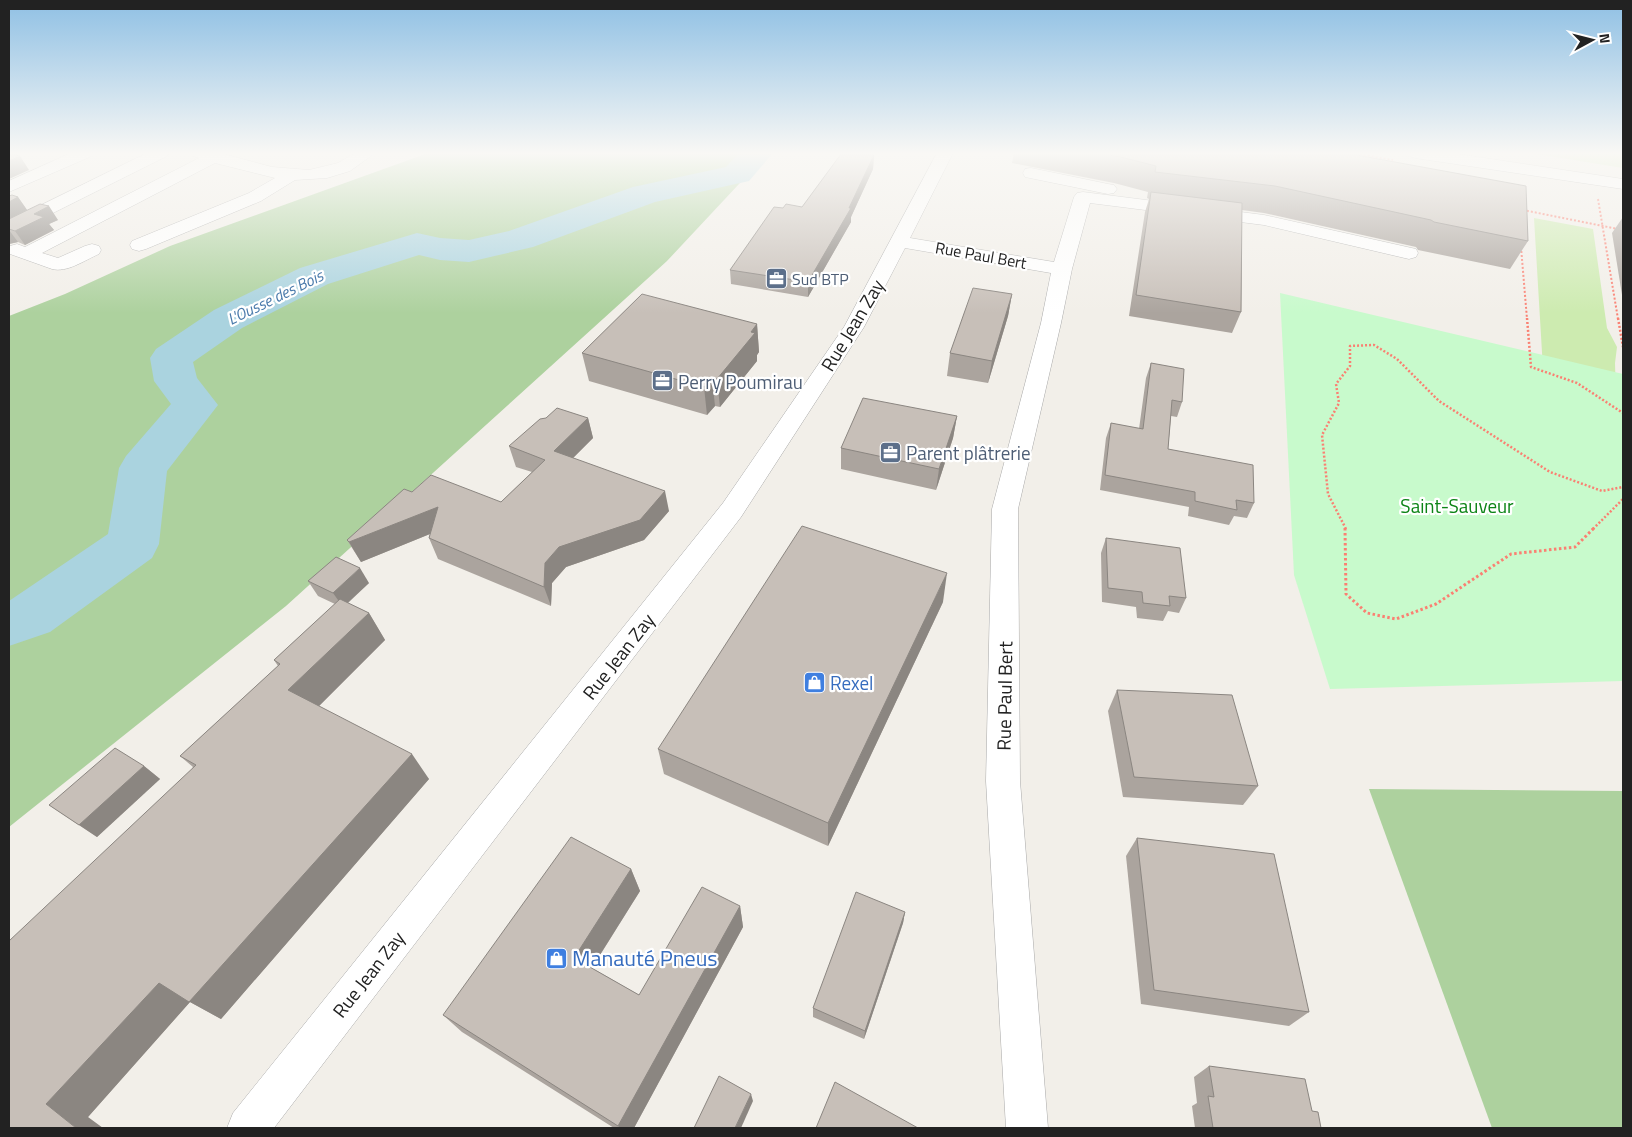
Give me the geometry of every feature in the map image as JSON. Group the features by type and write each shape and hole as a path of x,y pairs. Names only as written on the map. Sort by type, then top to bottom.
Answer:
{"street":[{"path":"9,228 54,206"},
{"path":"18,250 68,232 115,206"},
{"path":"139,245 233,206"},
{"name":"Rue Jean Zay","path":"248,1128 732,510 854,327 918,206"},
{"name":"Rue Paul Bert","path":"1027,1128 1003,781 1005,509 1051,323 1062,269 1080,206"},
{"name":"Rue Paul Bert","path":"1160,206 1168,207"},
{"path":"1168,207 1264,220 1409,253"},
{"path":"18,250 59,265 100,255 68,232"},
{"name":"Rue Paul Bert","path":"900,242 1062,269"}],"path":[{"path":"1599,206 1623,347"},
{"path":"1518,209 1623,230"},
{"path":"1521,244 1531,367 1577,383 1623,413"},
{"path":"1623,487 1602,491 1550,472 1438,401 1396,359 1374,345 1350,346 1350,366 1336,384 1339,403 1322,435 1328,494 1346,530 1346,594 1367,613 1396,619 1436,604 1511,554 1575,547 1623,500"}],"green space":[{"path":"281,206 718,206 667,261 286,606 9,827 9,316 65,294 170,246"},
{"path":"1534,218 1593,229 1607,328 1617,347 1615,363 1616,399 1543,369"},
{"name":"Saint-Sauveur","path":"1280,293 1623,374 1623,681 1330,689 1294,575"},
{"path":"1369,789 1623,791 1623,1128 1492,1128"}],"building":[{"path":"36,206 49,206 34,214 44,217 15,231 9,229 9,219"},
{"path":"850,206 849,208 851,208 808,282 730,270 774,207"},
{"path":"1149,206 1242,206 1241,312 1136,295"},
{"path":"1367,206 1527,206 1528,241 1434,222"},
{"path":"973,288 1012,294 992,361 950,353"},
{"path":"642,294 757,324 751,332 755,333 717,379 712,378 704,387 582,353"},
{"path":"1151,363 1184,369 1182,402 1172,400 1168,449 1253,465 1254,503 1236,500 1237,510 1195,501 1195,492 1105,475 1111,423 1143,429"},
{"path":"863,398 957,416 939,469 841,448"},
{"path":"557,408 588,418 554,451 665,491 640,520 559,547 545,563 544,587 429,538 438,507 349,542 347,540 404,489 412,492 431,475 501,502 545,460 509,446 540,419 546,418"},
{"path":"802,526 947,573 828,823 658,749"},
{"path":"1106,538 1180,548 1186,598 1169,596 1170,606 1143,603 1142,592 1108,588"},
{"path":"336,557 360,568 333,593 308,581"},
{"path":"340,599 369,613 288,690 412,754 189,1002 159,983 46,1104 76,1128 9,1128 9,941 196,765 180,756 280,664 274,660"},
{"path":"1117,690 1232,695 1258,786 1134,777"},
{"path":"115,748 144,766 79,825 49,805"},
{"path":"571,837 631,869 574,958 639,995 702,887 740,906 618,1126 443,1015"},
{"path":"1137,838 1274,854 1309,1012 1154,990"},
{"path":"856,892 905,912 865,1031 813,1008"},
{"path":"1209,1066 1305,1079 1312,1111 1318,1112 1321,1128 1213,1128 1208,1096 1214,1097"},
{"path":"719,1076 751,1094 735,1128 694,1128"},
{"path":"835,1082 918,1128 816,1128"}],"waterway":[{"name":"L'Ousse des Bois","path":"9,624 30,616 133,544 143,468 195,405 176,381 171,358 228,319 314,276 417,244 440,249 469,251 520,239 612,206"}],"place":[{"name":"Sud BTP","path":"776,279"},
{"name":"Perry Poumirau","path":"662,381"},
{"name":"Parent plâtrerie","path":"890,452"},
{"name":"Rexel","path":"814,682"},
{"name":"Manauté Pneus","path":"556,958"}]}
